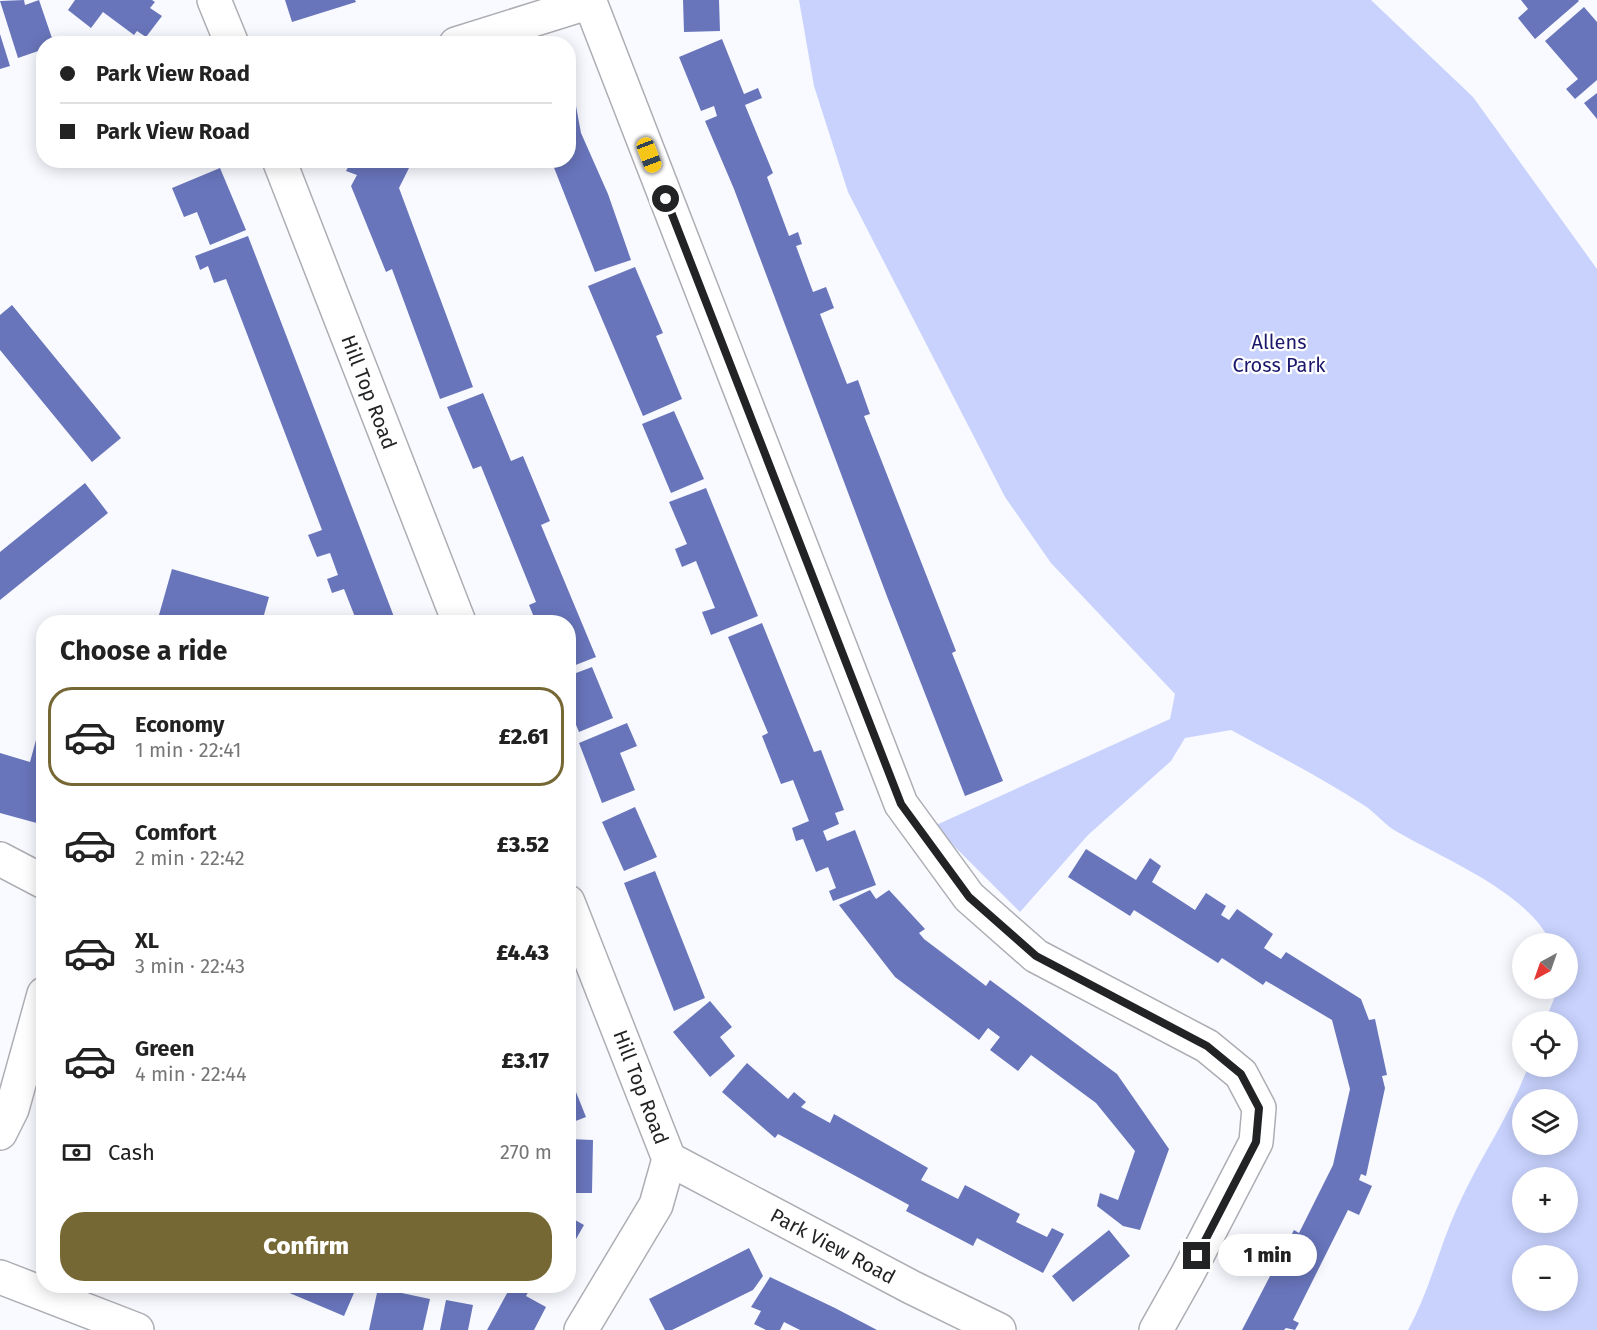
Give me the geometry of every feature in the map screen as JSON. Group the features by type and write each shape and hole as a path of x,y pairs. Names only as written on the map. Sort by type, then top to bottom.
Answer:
{"street":[{"path":"214,0 229,36"},
{"path":"482,36 590,2 901,804 969,897 1036,956 1207,1046 1241,1074 1259,1108 1256,1142 1156,1330"},
{"name":"Hill Top Road","path":"282,168 456,615"},
{"path":"0,859 36,878"},
{"name":"Hill Top Road","path":"576,922 669,1159 656,1205 581,1330"},
{"path":"0,1133 12,1109 36,1023"},
{"name":"Park View Road","path":"669,1159 911,1287 999,1330"},
{"path":"0,1277 36,1291"},
{"path":"41,1293 137,1330"}],"green space":[{"name":"Allens Cross Park","path":"799,0 1371,0 1473,97 1597,269 1597,1330 1408,1330 1416,1315 1458,1206 1512,1103 1512,1155 1578,1155 1578,1089 1519,1089 1524,1077 1578,1077 1578,1011 1549,1011 1554,999 1578,999 1578,933 1545,933 1523,907 1481,877 1394,830 1366,807 1330,784 1231,730 1185,738 1171,761 1088,835 1020,912 934,826 1170,719 1175,694 1051,563 1005,497 848,192 814,86"}],"building":[{"path":"24,0 25,5 39,0 51,36 36,36 36,52 18,58 0,1"},
{"path":"75,0 152,0 155,2 150,8 162,16 144,36 137,31 134,35 103,12 91,28 68,10"},
{"path":"285,0 355,0 356,2 292,22"},
{"path":"683,0 719,0 720,31 684,32"},
{"path":"1521,0 1579,1 1535,39 1518,18 1528,9"},
{"path":"1584,7 1597,22 1597,80 1575,99 1566,89 1578,79 1545,41"},
{"path":"0,34 10,66 0,69"},
{"path":"722,39 744,94 758,88 762,98 745,105 773,173 767,177 789,236 798,232 802,244 796,246 813,292 826,287 834,308 820,314 847,384 858,380 870,414 864,416 956,651 952,653 1003,781 965,796 888,599 734,189 705,121 717,116 714,106 701,111 679,57"},
{"path":"1597,93 1597,119 1584,103"},
{"path":"576,106 581,133 608,194 631,260 595,272 554,168 576,168"},
{"path":"220,168 246,230 210,245 197,212 184,217 172,188"},
{"path":"348,168 409,168 399,188 473,387 440,399 392,269 386,272 351,186 357,175 346,171"},
{"path":"248,236 393,615 354,615 344,589 332,593 327,579 338,575 330,553 317,557 308,535 322,530 226,279 214,283 208,266 200,270 195,256"},
{"path":"635,267 663,333 656,336 682,399 643,416 588,286"},
{"path":"12,305 121,438 92,462 0,350 0,315"},
{"path":"483,393 511,461 523,456 550,521 541,525 596,657 576,665 576,615 533,615 529,605 536,602 481,466 473,469 447,407"},
{"path":"674,411 704,479 671,493 642,424"},
{"path":"85,483 108,513 0,600 0,552"},
{"path":"706,488 758,616 711,635 702,612 715,608 696,561 682,567 675,549 687,544 669,502"},
{"path":"172,569 269,597 264,615 159,615"},
{"path":"762,623 814,752 821,750 844,810 835,813 839,824 823,831 827,841 855,830 876,885 833,901 829,891 836,888 828,867 816,872 803,839 796,841 792,828 809,821 793,780 781,784 762,736 768,733 728,637"},
{"path":"592,667 613,718 579,732 576,725 576,673"},
{"path":"627,723 637,746 620,753 635,790 602,803 579,743"},
{"path":"36,740 36,823 0,813 0,753 30,762"},
{"path":"635,807 657,857 624,871 602,822"},
{"path":"1086,849 1136,880 1150,858 1161,866 1152,882 1195,910 1206,893 1226,906 1221,915 1229,920 1237,909 1273,934 1264,948 1281,959 1286,952 1361,999 1369,1020 1375,1019 1387,1075 1382,1076 1385,1088 1366,1176 1361,1174 1359,1180 1372,1186 1359,1215 1348,1210 1293,1320 1299,1323 1295,1330 1286,1328 1284,1330 1242,1330 1294,1230 1299,1233 1333,1165 1350,1089 1332,1020 1266,981 1263,985 1222,958 1218,963 1134,910 1130,916 1068,877"},
{"path":"655,871 705,998 674,1011 624,883"},
{"path":"870,890 876,899 889,890 925,929 919,933 924,939 986,986 990,980 1117,1074 1169,1149 1140,1230 1123,1226 1097,1206 1100,1193 1118,1200 1135,1151 1096,1103 1031,1055 1018,1071 990,1050 1000,1037 988,1028 979,1040 895,977 839,905"},
{"path":"710,1001 732,1027 720,1037 735,1056 710,1077 673,1032"},
{"path":"747,1063 788,1099 794,1092 806,1102 801,1107 830,1123 834,1114 928,1168 921,1180 958,1199 965,1185 1020,1214 1016,1222 1047,1237 1052,1228 1064,1234 1043,1273 977,1238 973,1246 906,1211 909,1205 778,1134 775,1138 722,1092"},
{"path":"576,1092 586,1117 576,1121"},
{"path":"576,1139 593,1140 592,1193 576,1193"},
{"path":"576,1220 584,1225 576,1239"},
{"path":"1109,1230 1130,1256 1073,1302 1052,1276"},
{"path":"749,1248 763,1276 753,1290 672,1330 665,1330 649,1299"},
{"path":"770,1277 877,1330 800,1330 784,1322 780,1330 766,1330 754,1324 761,1311 751,1307"},
{"path":"290,1293 354,1293 344,1316"},
{"path":"377,1293 402,1293 430,1299 423,1330 369,1330"},
{"path":"507,1293 528,1293 526,1296 546,1307 534,1330 487,1330"},
{"path":"446,1300 473,1305 468,1330 440,1330"}],"route":[{"path":"666,199 901,804 969,897 1036,956 1207,1046 1241,1074 1259,1108 1256,1142 1197,1256"}]}
